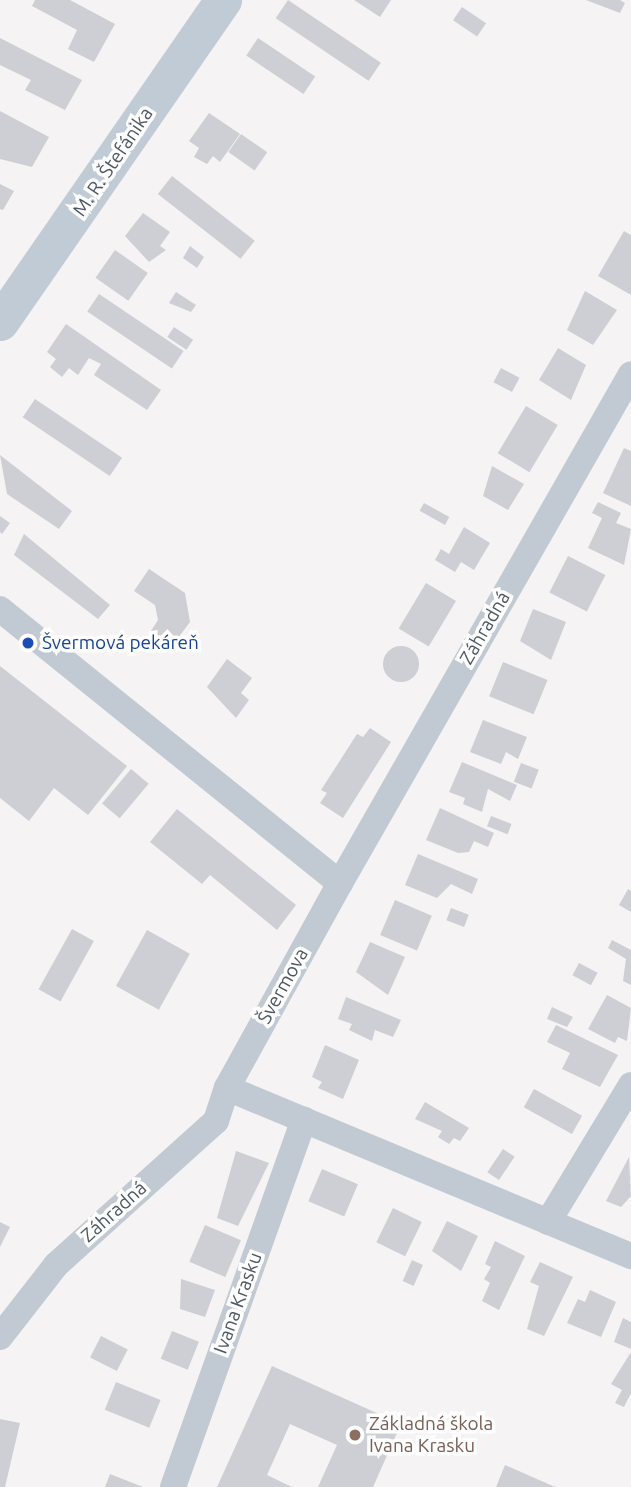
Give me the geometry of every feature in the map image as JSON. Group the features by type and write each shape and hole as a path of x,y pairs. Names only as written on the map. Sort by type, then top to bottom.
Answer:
{"street":[{"name":"M. R. Štefánika","path":"0,321 223,0"},
{"name":"Záhradná","path":"340,883 631,374"},
{"path":"0,608 340,883"},
{"name":"Švermova","path":"227,1088 340,883"},
{"path":"548,1222 631,1084"},
{"name":"Záhradná","path":"0,1338 56,1265 216,1121 227,1088"},
{"path":"227,1088 631,1256"},
{"name":"Ivana Krasku","path":"173,1487 303,1120"}],"building":[{"path":"35,0 70,0 115,24 94,62 68,49 77,30 32,6"},
{"path":"288,0 381,63 369,81 276,18"},
{"path":"354,0 391,0 380,17"},
{"path":"586,0 620,0 625,3 620,13"},
{"path":"462,7 486,23 477,36 453,20"},
{"path":"0,38 82,80 65,110 25,90 31,80 0,65"},
{"path":"258,38 315,77 303,94 246,55"},
{"path":"0,111 49,137 32,167 0,159"},
{"path":"209,113 240,134 220,162 213,156 207,164 194,157 199,148 189,141"},
{"path":"241,134 267,152 255,170 228,152"},
{"path":"172,176 255,241 241,259 158,194"},
{"path":"0,184 14,191 3,210 0,209"},
{"path":"143,213 170,232 160,246 166,250 149,262 125,236"},
{"path":"624,231 631,235 631,295 598,276"},
{"path":"190,246 204,257 197,268 183,258"},
{"path":"115,250 148,273 128,301 95,278"},
{"path":"585,291 617,310 593,345 567,330"},
{"path":"176,292 196,305 191,312 169,303"},
{"path":"99,294 184,351 172,368 87,311"},
{"path":"66,324 161,390 147,410 94,375 101,364 89,358 78,375 69,368 62,377 50,367 56,359 47,352"},
{"path":"174,327 193,340 186,350 167,337"},
{"path":"558,348 586,365 571,400 539,380"},
{"path":"501,368 520,378 512,392 493,382"},
{"path":"35,399 122,458 110,476 23,417"},
{"path":"526,406 558,425 529,472 498,453"},
{"path":"624,448 631,451 631,506 603,493"},
{"path":"0,455 72,511 59,529 7,494"},
{"path":"492,466 524,484 508,510 483,496"},
{"path":"598,502 621,513 616,523 631,529 624,565 588,548 602,518 592,513"},
{"path":"424,503 449,517 445,525 420,511"},
{"path":"0,516 10,523 2,534 0,532"},
{"path":"464,527 490,543 474,570 461,562 455,572 435,560 441,549 449,554"},
{"path":"24,534 110,605 98,619 14,555"},
{"path":"568,556 605,575 587,612 549,593"},
{"path":"149,569 185,593 190,622 172,646 151,631 158,620 155,605 134,591"},
{"path":"426,583 456,601 429,646 399,628"},
{"path":"533,609 566,622 551,660 520,641"},
{"path":"401,646 414,651 419,664 414,677 401,682 388,677 383,664 388,651"},
{"path":"227,659 252,678 241,693 249,700 236,718 207,687"},
{"path":"503,662 548,680 534,714 489,696"},
{"path":"0,666 127,766 88,815 54,788 29,821 0,798"},
{"path":"483,720 527,737 518,759 506,752 501,764 470,752"},
{"path":"370,728 391,742 343,818 320,803 327,793 321,790 357,734 363,737"},
{"path":"462,762 517,785 510,801 488,789 482,812 463,804 465,798 449,792"},
{"path":"521,763 539,770 532,788 514,782"},
{"path":"131,769 149,784 120,818 102,803"},
{"path":"440,808 494,833 488,847 474,841 469,852 458,853 426,840"},
{"path":"177,809 296,905 277,930 210,875 202,884 150,842"},
{"path":"491,816 512,824 508,834 487,826"},
{"path":"418,854 478,879 472,894 451,884 437,898 405,885"},
{"path":"628,889 631,891 631,912 619,905"},
{"path":"395,900 432,916 417,951 380,935"},
{"path":"451,908 469,915 464,927 446,920"},
{"path":"72,929 94,941 60,1001 39,989"},
{"path":"147,930 190,954 159,1010 116,986"},
{"path":"612,940 631,950 631,985 623,981 626,959 608,948"},
{"path":"370,942 405,957 388,995 356,972"},
{"path":"579,963 598,973 591,985 572,975"},
{"path":"607,995 631,1008 627,1041 618,1037 615,1043 588,1029"},
{"path":"346,997 401,1020 393,1037 375,1030 372,1041 349,1030 352,1024 338,1019"},
{"path":"552,1007 573,1017 567,1027 547,1019"},
{"path":"556,1025 618,1055 600,1087 562,1069 570,1053 547,1042"},
{"path":"325,1045 359,1060 343,1099 318,1088 322,1082 312,1077"},
{"path":"534,1089 582,1116 572,1134 524,1107"},
{"path":"425,1102 469,1128 460,1141 454,1138 449,1144 438,1137 442,1131 415,1119"},
{"path":"503,1149 515,1157 499,1180 487,1172"},
{"path":"236,1151 269,1163 238,1226 217,1218"},
{"path":"629,1157 631,1196 621,1207 606,1201"},
{"path":"322,1169 358,1184 344,1216 308,1201"},
{"path":"393,1208 422,1222 405,1256 376,1242"},
{"path":"447,1221 478,1236 461,1271 432,1251"},
{"path":"0,1222 10,1227 0,1247"},
{"path":"205,1225 241,1240 225,1277 189,1262"},
{"path":"495,1241 525,1256 499,1310 482,1301 490,1283 484,1279 491,1267 485,1264"},
{"path":"412,1260 423,1265 414,1286 403,1281"},
{"path":"540,1262 573,1277 544,1336 527,1329 539,1286 530,1282"},
{"path":"181,1279 215,1290 205,1317 180,1309"},
{"path":"590,1290 616,1302 601,1337 567,1323 578,1299 585,1302"},
{"path":"623,1318 631,1322 631,1349 614,1342"},
{"path":"172,1331 199,1342 188,1370 161,1359"},
{"path":"101,1336 128,1350 117,1371 90,1357"},
{"path":"631,1352 631,1393 624,1407 615,1403 622,1390 611,1384"},
{"name":"Základná škola Ivana Krasku","path":"272,1366 401,1424 373,1487 318,1487 337,1445 290,1424 267,1475 292,1487 217,1487"},
{"path":"116,1382 161,1400 149,1428 105,1410"},
{"path":"0,1419 20,1423 5,1487 0,1487"},
{"path":"505,1465 555,1487 496,1487"},
{"path":"110,1474 143,1487 105,1487"}],"place":[{"name":"Švermová pekáreň","path":"28,643"},
{"name":"Základná škola Ivana Krasku","path":"355,1435"}]}
